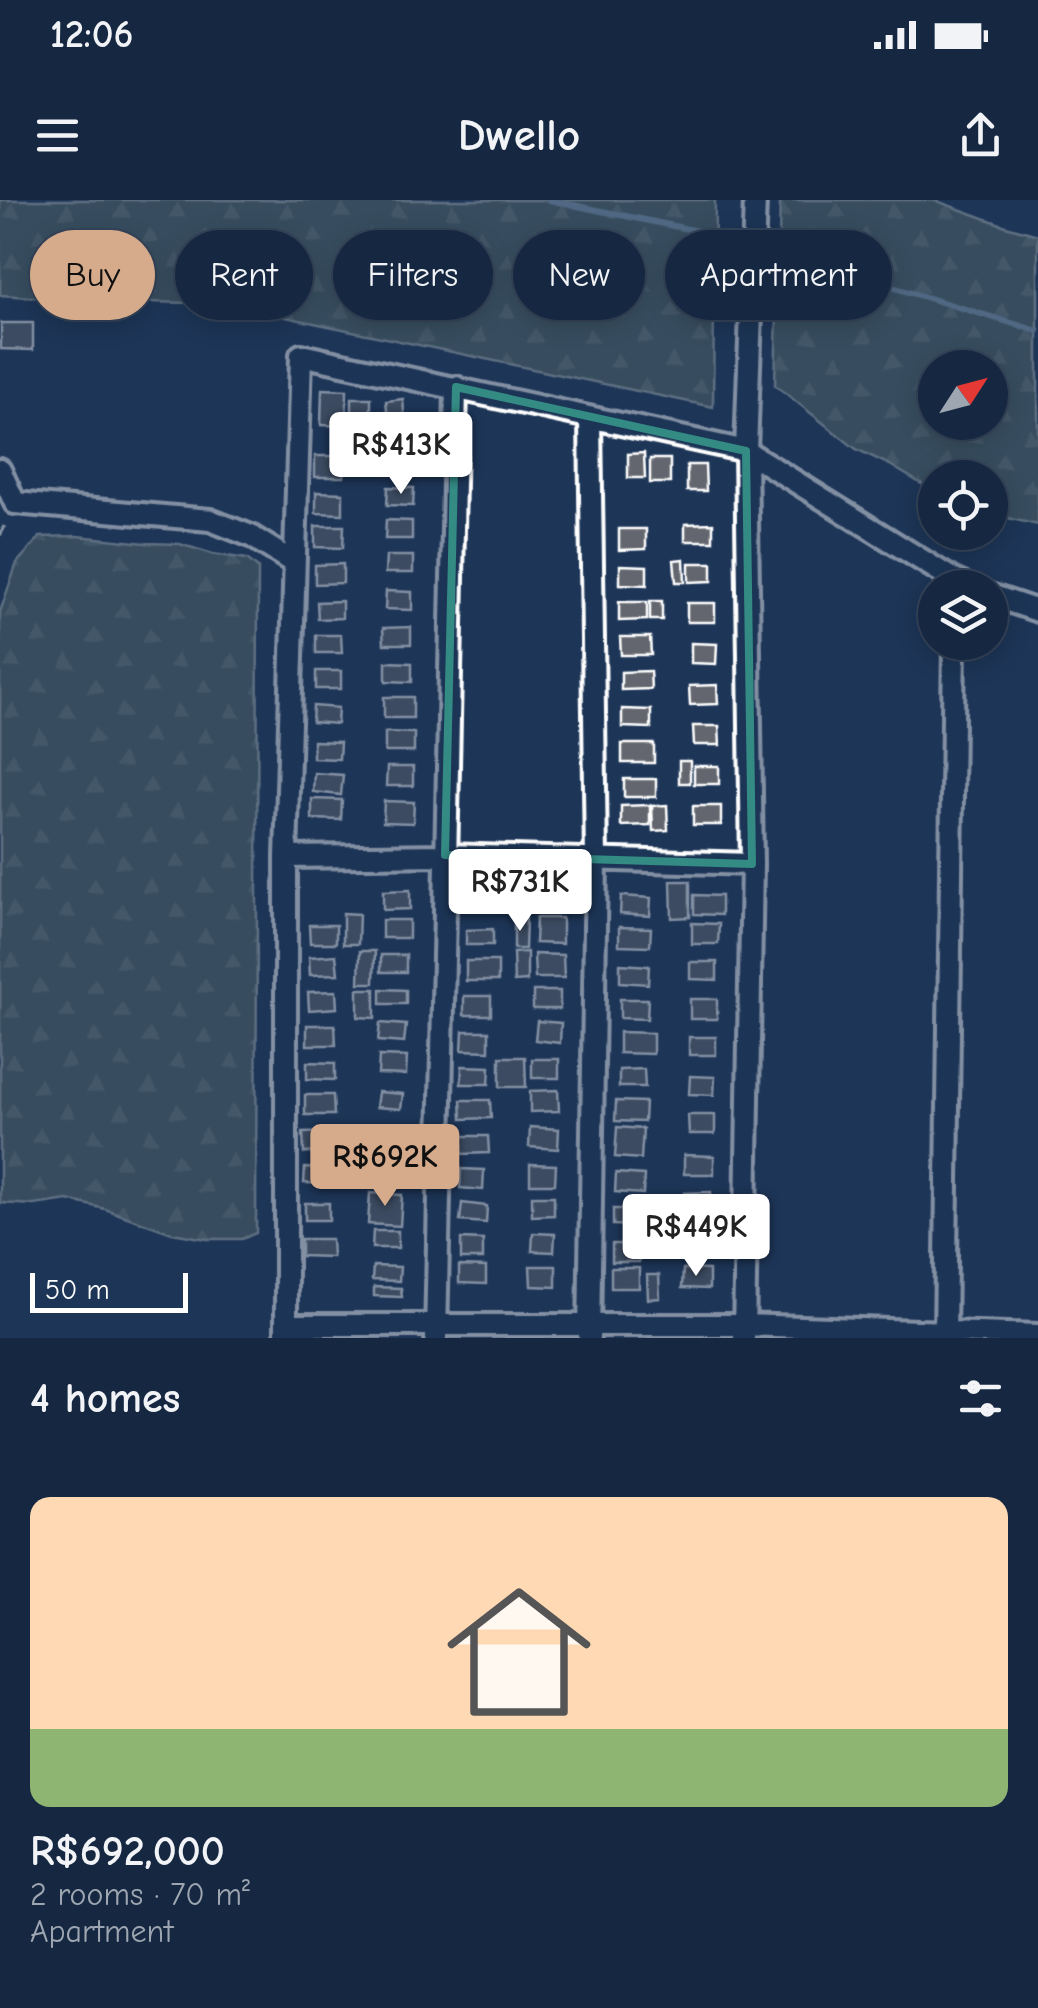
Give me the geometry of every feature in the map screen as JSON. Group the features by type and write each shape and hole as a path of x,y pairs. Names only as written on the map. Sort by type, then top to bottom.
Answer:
{"street":[{"path":"744,1332 752,864 746,451 755,200"},
{"path":"936,570 746,451 300,354 286,857 286,1332 1038,1335"},
{"path":"436,1332 456,387"},
{"path":"589,1331 596,860 590,418"},
{"path":"0,470 16,503 210,520 251,536 294,563"},
{"path":"1008,601 1038,611"},
{"path":"945,1335 954,660"},
{"path":"286,857 445,855 752,864"}],"highlighted area":[{"path":"456,387 746,451 752,864 445,855"}],"green space":[{"path":"0,200 715,200 715,230 665,230 665,320 714,320 713,407 300,320 313,320 313,230 175,230 175,303 155,302 155,230 30,230 30,297 0,295"},
{"path":"780,200 934,200 1038,235 1038,525 1008,518 1008,460 918,460 918,482 856,449 775,385 777,320 892,320 892,230 779,230"},
{"path":"40,537 180,544 247,559 258,568 256,1233 242,1239 172,1233 68,1200 34,1205 0,1203 0,612 17,563"}],"building":[{"path":"1,323 33,323 33,350 1,349"},
{"path":"322,389 347,390 346,426 321,425"},
{"path":"352,398 371,398 371,424 352,424"},
{"path":"403,399 405,424 389,426 386,401"},
{"path":"388,453 411,453 411,474 387,473"},
{"path":"644,453 645,478 628,478 628,454"},
{"path":"315,456 343,456 344,477 315,477"},
{"path":"650,459 670,459 670,483 650,483"},
{"path":"687,465 705,465 706,491 687,491"},
{"path":"388,487 414,488 413,506 387,505"},
{"path":"316,492 343,493 343,514 316,513"},
{"path":"386,520 412,521 412,539 385,539"},
{"path":"713,523 713,541 685,541 685,524"},
{"path":"315,526 344,526 343,548 315,547"},
{"path":"619,529 646,529 646,549 619,550"},
{"path":"386,556 413,556 413,573 385,573"},
{"path":"684,559 685,582 676,582 674,560"},
{"path":"689,563 712,563 712,581 689,582"},
{"path":"343,564 343,583 315,584 315,565"},
{"path":"620,565 647,566 647,585 620,584"},
{"path":"386,591 412,592 412,610 385,609"},
{"path":"342,601 342,618 318,619 317,602"},
{"path":"650,601 662,601 662,620 650,620"},
{"path":"619,602 647,602 647,620 619,621"},
{"path":"687,603 715,603 715,622 687,622"},
{"path":"411,627 411,644 384,644 383,628"},
{"path":"316,635 341,635 342,653 316,653"},
{"path":"620,637 650,637 651,655 621,655"},
{"path":"691,643 717,644 716,664 691,663"},
{"path":"386,662 412,663 412,682 386,681"},
{"path":"316,671 341,671 341,689 316,689"},
{"path":"650,671 651,689 621,690 621,672"},
{"path":"717,685 718,704 690,705 689,686"},
{"path":"384,697 413,697 413,718 384,718"},
{"path":"313,706 338,708 337,724 312,722"},
{"path":"622,709 651,710 651,728 622,727"},
{"path":"693,726 719,726 720,745 694,745"},
{"path":"385,732 414,733 414,752 385,752"},
{"path":"313,741 340,742 339,759 313,758"},
{"path":"622,744 654,744 654,763 622,763"},
{"path":"679,761 690,761 690,783 679,783"},
{"path":"694,766 719,766 719,784 694,784"},
{"path":"387,767 413,767 413,786 386,786"},
{"path":"314,773 343,775 341,795 313,792"},
{"path":"624,779 656,779 656,797 624,797"},
{"path":"312,799 342,800 341,820 312,819"},
{"path":"384,801 414,802 413,823 383,822"},
{"path":"650,805 650,825 621,826 621,806"},
{"path":"667,805 668,830 653,831 652,806"},
{"path":"693,806 721,806 721,825 693,825"},
{"path":"671,881 690,881 690,917 672,918"},
{"path":"410,890 410,909 383,910 383,891"},
{"path":"536,890 562,890 563,912 536,912"},
{"path":"496,892 496,909 465,910 465,893"},
{"path":"525,892 534,892 534,911 524,911"},
{"path":"694,895 721,896 721,915 694,914"},
{"path":"621,896 651,898 650,916 620,914"},
{"path":"343,913 359,914 358,944 343,944"},
{"path":"536,918 562,918 562,944 535,943"},
{"path":"514,919 526,919 525,949 514,949"},
{"path":"382,920 409,920 409,938 382,938"},
{"path":"692,923 719,924 718,944 692,944"},
{"path":"309,925 336,925 336,943 310,943"},
{"path":"619,927 651,928 650,946 619,945"},
{"path":"493,929 493,945 466,945 466,930"},
{"path":"360,951 375,951 374,983 359,983"},
{"path":"527,952 527,981 514,982 513,953"},
{"path":"534,954 563,955 564,978 535,978"},
{"path":"336,955 338,974 310,975 309,957"},
{"path":"381,955 406,955 406,972 381,972"},
{"path":"466,961 498,961 498,981 466,981"},
{"path":"690,962 717,962 717,980 690,979"},
{"path":"620,964 649,966 648,984 620,982"},
{"path":"358,989 375,989 375,1018 358,1017"},
{"path":"381,989 406,990 406,1004 381,1004"},
{"path":"336,991 337,1008 309,1010 308,992"},
{"path":"533,991 560,991 560,1009 533,1009"},
{"path":"464,996 491,996 491,1015 464,1015"},
{"path":"620,999 648,999 647,1019 620,1018"},
{"path":"690,999 717,999 717,1019 690,1019"},
{"path":"537,1021 561,1023 560,1043 535,1040"},
{"path":"380,1023 406,1025 404,1043 378,1041"},
{"path":"307,1025 335,1025 336,1045 307,1045"},
{"path":"463,1031 489,1031 489,1051 462,1050"},
{"path":"619,1032 653,1033 653,1054 619,1053"},
{"path":"689,1037 716,1037 716,1055 689,1055"},
{"path":"379,1056 407,1057 406,1075 378,1074"},
{"path":"500,1057 525,1057 526,1087 500,1087"},
{"path":"532,1059 559,1059 559,1078 532,1078"},
{"path":"307,1062 335,1063 335,1080 307,1079"},
{"path":"462,1066 490,1067 489,1084 461,1084"},
{"path":"644,1069 645,1087 619,1087 619,1070"},
{"path":"690,1076 715,1077 714,1095 689,1094"},
{"path":"558,1090 559,1111 530,1112 530,1091"},
{"path":"378,1092 403,1094 401,1109 376,1107"},
{"path":"305,1095 333,1095 334,1115 305,1115"},
{"path":"461,1100 490,1100 491,1118 462,1119"},
{"path":"616,1101 645,1102 644,1122 615,1121"},
{"path":"688,1115 715,1115 715,1134 689,1134"},
{"path":"378,1127 404,1128 403,1146 377,1144"},
{"path":"530,1127 559,1129 558,1149 529,1147"},
{"path":"617,1127 643,1129 641,1159 615,1157"},
{"path":"331,1132 332,1151 304,1153 303,1133"},
{"path":"462,1136 488,1136 489,1153 462,1154"},
{"path":"684,1155 714,1156 714,1174 684,1174"},
{"path":"377,1161 403,1163 402,1179 375,1177"},
{"path":"530,1164 556,1165 555,1184 530,1184"},
{"path":"305,1168 332,1169 332,1184 304,1183"},
{"path":"461,1169 484,1170 483,1190 460,1188"},
{"path":"616,1173 644,1175 643,1194 615,1192"},
{"path":"711,1192 711,1210 684,1211 684,1193"},
{"path":"370,1193 402,1195 400,1226 368,1224"},
{"path":"532,1196 554,1196 554,1215 532,1216"},
{"path":"305,1203 329,1203 329,1220 305,1220"},
{"path":"462,1203 487,1206 486,1223 460,1221"},
{"path":"613,1209 643,1209 643,1226 613,1225"},
{"path":"684,1230 709,1231 709,1250 684,1249"},
{"path":"373,1231 398,1231 398,1248 372,1248"},
{"path":"533,1233 555,1234 554,1252 532,1251"},
{"path":"301,1239 331,1239 332,1257 301,1256"},
{"path":"461,1239 483,1240 483,1259 461,1259"},
{"path":"612,1244 639,1244 639,1262 612,1262"},
{"path":"373,1266 400,1267 399,1281 372,1280"},
{"path":"459,1266 486,1267 486,1284 459,1283"},
{"path":"530,1266 556,1266 556,1287 531,1286"},
{"path":"611,1268 639,1268 639,1288 611,1288"},
{"path":"683,1269 709,1270 709,1289 682,1288"},
{"path":"647,1275 659,1275 660,1298 648,1299"},
{"path":"374,1287 401,1288 402,1297 374,1296"}],"waterway":[{"path":"549,200 726,237 1038,331"}]}
